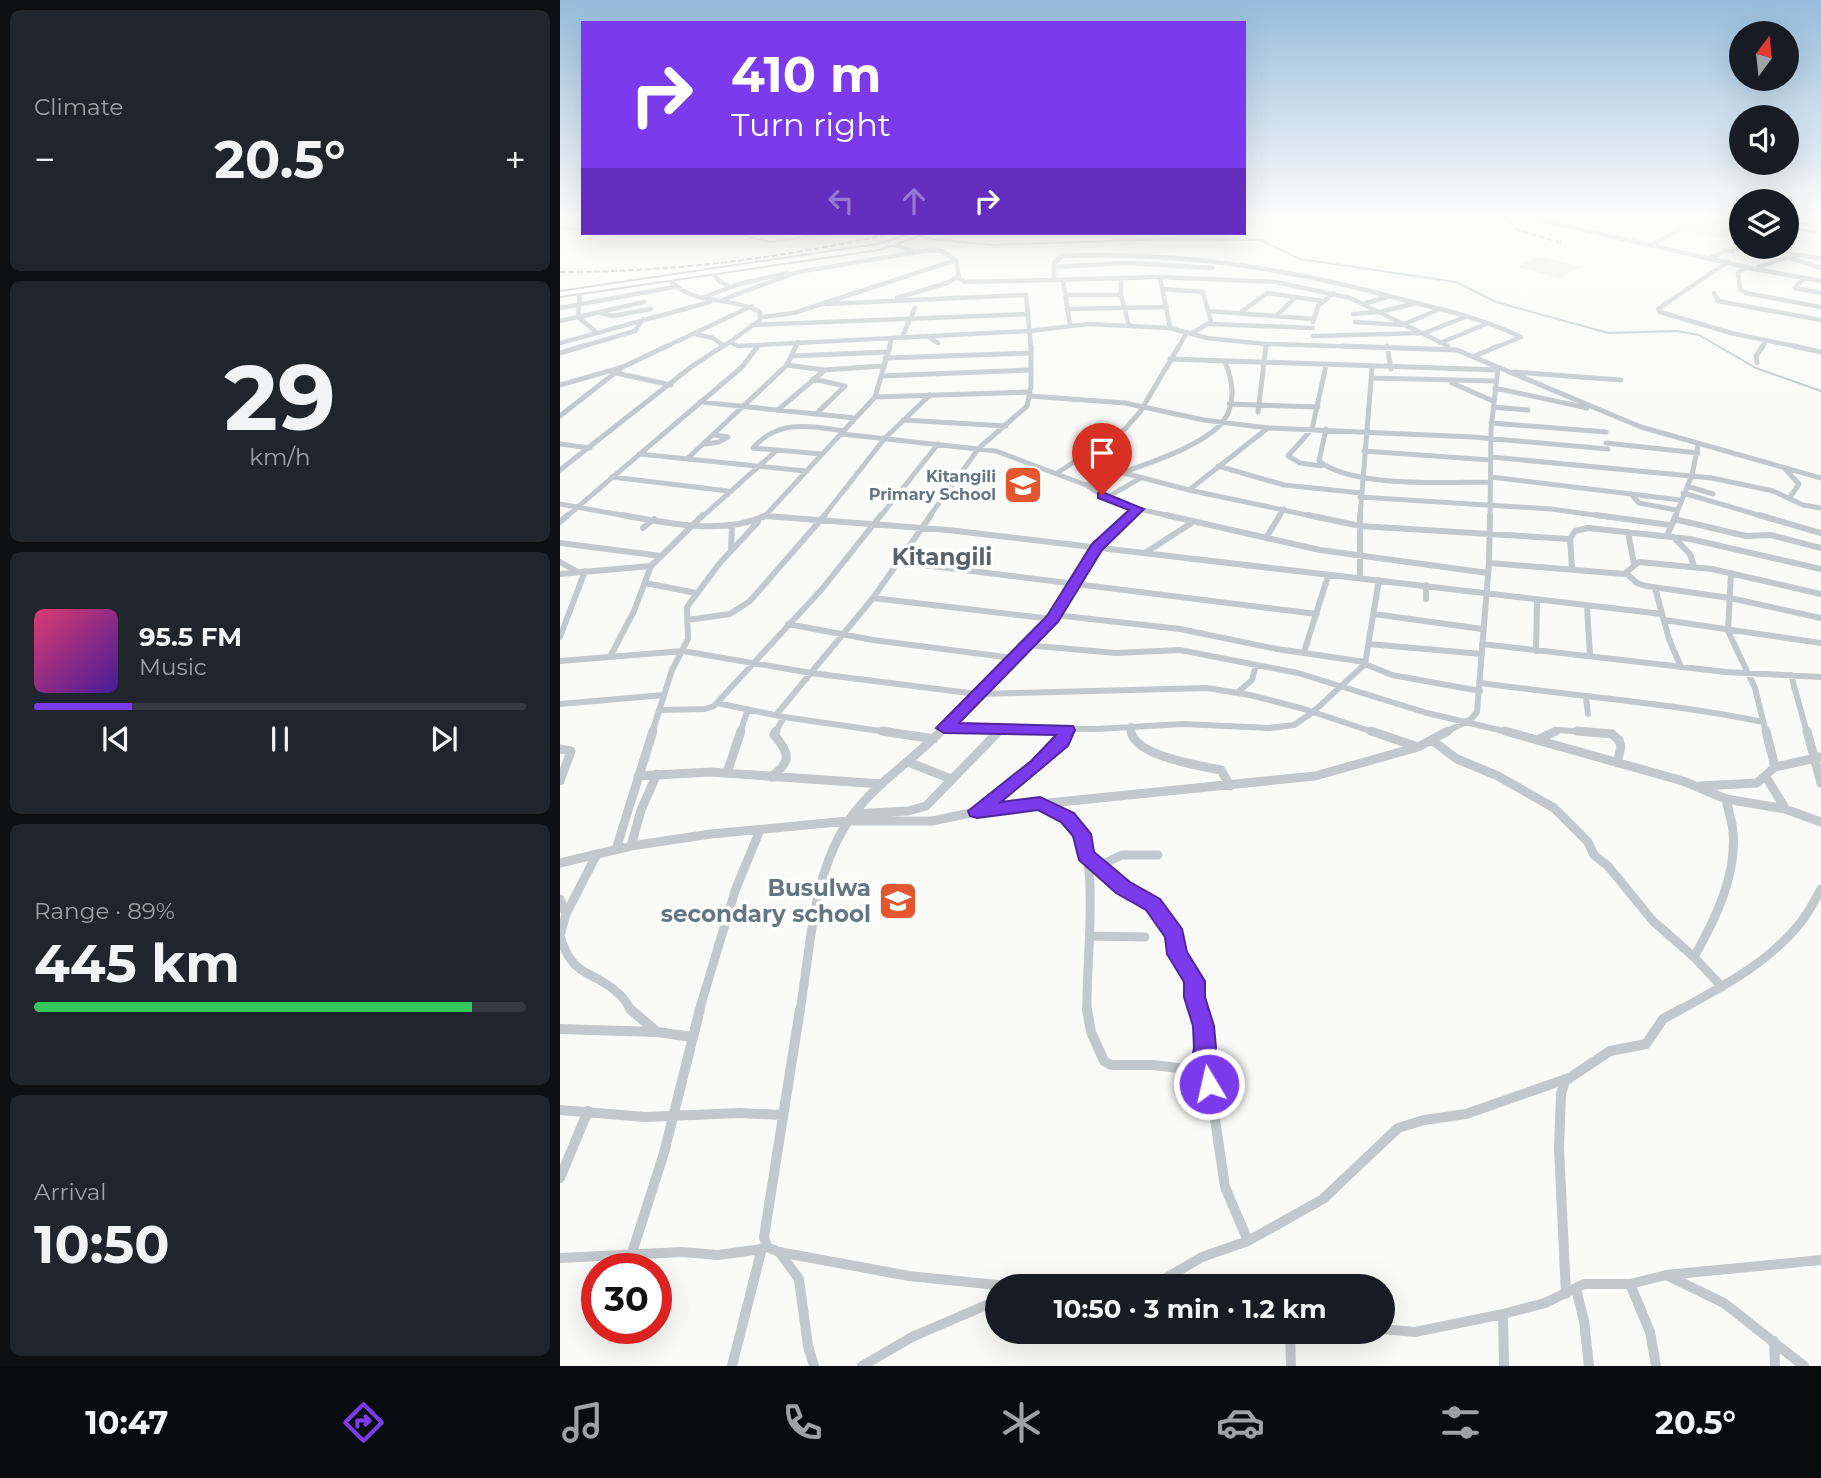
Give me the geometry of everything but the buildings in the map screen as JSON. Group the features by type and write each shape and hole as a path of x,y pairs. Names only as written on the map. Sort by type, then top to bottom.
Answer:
{"highway":[{"path":"560,294 656,280"}],"street":[{"path":"669,280 683,294 752,306 762,317"},
{"path":"718,280 730,287"},
{"path":"701,299 730,287 762,280"},
{"path":"560,342 717,301 775,280"},
{"path":"560,470 762,317 788,314 827,304 898,280"},
{"path":"887,302 952,280"},
{"path":"961,280 970,283"},
{"path":"1063,280 1070,325"},
{"path":"943,284 1078,280"},
{"path":"1121,280 1121,295 1129,326"},
{"path":"1160,280 1170,328"},
{"path":"1255,280 1334,293 1363,303 1440,343 1615,417 1698,445 1821,478"},
{"path":"1328,280 1440,309 1521,337 1475,356"},
{"path":"1702,280 1658,309 1668,315 1711,328 1821,352"},
{"path":"1739,280 1740,289 1766,298 1821,307"},
{"path":"1784,301 1803,280"},
{"path":"771,777 782,769 788,759 785,748 774,735 780,716 899,562 979,448 1025,409 1030,394 1031,352 1026,295 1028,282"},
{"path":"560,308 674,287"},
{"path":"1796,288 1821,293"},
{"path":"1162,289 1202,291 1210,324"},
{"path":"578,317 582,303 580,291"},
{"path":"1314,345 1313,319 1323,301 1334,293"},
{"path":"1714,293 1720,302 1821,320"},
{"path":"637,294 659,315"},
{"path":"1240,313 1264,294 1323,301"},
{"path":"827,304 1026,295"},
{"path":"1066,295 1121,295"},
{"path":"1363,303 1390,296"},
{"path":"1276,316 1296,297"},
{"path":"1764,308 1766,298"},
{"path":"1354,300 1355,335"},
{"path":"560,321 644,302"},
{"path":"1353,314 1380,313 1417,303"},
{"path":"628,305 636,312"},
{"path":"560,385 623,367 752,306"},
{"path":"1067,309 1167,307"},
{"path":"597,312 613,316 651,309"},
{"path":"902,337 915,309"},
{"path":"1354,322 1402,325 1440,309"},
{"path":"1208,311 1313,319"},
{"path":"752,325 1028,314"},
{"path":"578,317 595,331"},
{"path":"1313,336 1424,333 1465,317"},
{"path":"560,353 635,331 643,319"},
{"path":"1057,473 1121,433 1143,406 1170,359 1190,332 1210,324 1313,328"},
{"path":"1440,343 1486,324"},
{"path":"730,342 738,346 758,346 1030,331 1070,325 1170,328 1216,339 1266,344 1457,350"},
{"path":"694,334 713,338 723,345"},
{"path":"926,336 938,343"},
{"path":"616,849 664,695 675,663 688,639 687,607 731,551 875,397 892,338"},
{"path":"1757,363 1756,355 1767,340"},
{"path":"688,458 787,365 798,342"},
{"path":"1258,412 1261,405 1266,344"},
{"path":"560,522 742,367 758,346"},
{"path":"1387,346 1391,369"},
{"path":"792,356 1031,352"},
{"path":"1170,359 1391,369 1501,370 1621,380"},
{"path":"1086,485 1181,448 1221,423 1232,391 1225,362"},
{"path":"787,365 825,370 882,366"},
{"path":"1326,366 1312,429 1288,456 1300,463 1363,477 1490,480 1680,500"},
{"path":"560,416 623,367"},
{"path":"1360,579 1360,495 1372,368"},
{"path":"779,409 825,370"},
{"path":"881,376 1029,370"},
{"path":"851,818 922,822 977,811 1315,776 1418,747 1466,722 1477,712 1480,687 1482,629 1489,563 1491,422 1495,387 1501,370"},
{"path":"617,373 671,385"},
{"path":"1371,378 1441,380 1495,387 1597,409"},
{"path":"813,379 845,386 817,413"},
{"path":"1441,380 1474,390 1493,404 1528,410"},
{"path":"875,397 1030,394 1143,406 1221,423 1268,428 1491,438 1608,449 1698,453"},
{"path":"687,620 720,616 743,608 820,521 885,438 930,395"},
{"path":"701,402 855,418"},
{"path":"1229,404 1318,407"},
{"path":"1608,449 1606,432 1615,417"},
{"path":"903,420 1006,426"},
{"path":"1491,422 1606,432"},
{"path":"822,454 753,448 762,436 777,427 979,448 1013,455 1086,485 1106,498 1137,509 1361,557 1488,573"},
{"path":"1189,490 1268,428"},
{"path":"1321,466 1319,457 1326,429"},
{"path":"705,444 719,442 728,437 715,435"},
{"path":"659,710 705,709 717,703 751,662 822,589 938,443"},
{"path":"560,444 590,448"},
{"path":"1670,536 1676,510 1692,475 1698,445"},
{"path":"610,657 652,566 728,491 776,451"},
{"path":"1364,451 1490,458 1692,475 1732,481 1790,497 1802,505 1821,508"},
{"path":"1388,453 1395,462"},
{"path":"639,454 805,471"},
{"path":"1219,466 1284,485 1360,495 1565,510 1672,522 1746,536 1771,535 1821,548"},
{"path":"1782,467 1798,481 1796,492 1790,497"},
{"path":"1120,472 1139,479 1360,526 1570,539"},
{"path":"612,477 728,491"},
{"path":"1106,498 1139,479"},
{"path":"1687,486 1713,494"},
{"path":"1683,493 1803,524 1821,533"},
{"path":"1631,494 1639,503 1676,510"},
{"path":"560,504 654,519 732,527 763,518 820,521 922,528 1097,547 1328,576 1426,585 1663,617 1728,631 1821,643"},
{"path":"732,1366 763,1243 825,867 832,846 851,818 882,784 934,739 1054,617 1097,547 1137,509"},
{"path":"1266,538 1284,509"},
{"path":"643,528 654,519"},
{"path":"1145,553 1194,522"},
{"path":"731,551 732,527"},
{"path":"1572,568 1570,539 1579,529 1628,531 1713,543 1821,569"},
{"path":"1627,574 1633,564 1628,531"},
{"path":"1670,536 1690,554 1694,566"},
{"path":"560,543 661,556"},
{"path":"929,566 936,556"},
{"path":"560,562 582,572"},
{"path":"899,562 1317,614"},
{"path":"1489,563 1627,574 1637,583 1655,588 1730,598 1821,618"},
{"path":"1633,564 1694,566 1821,594"},
{"path":"560,574 652,566"},
{"path":"560,636 582,572"},
{"path":"1731,573 1728,631 1749,674 1775,767"},
{"path":"1304,652 1328,576"},
{"path":"944,728 1067,730 1184,724 1278,727 1294,724 1313,712 1365,663 1379,580"},
{"path":"645,583 696,593"},
{"path":"1426,585 1426,599"},
{"path":"1655,588 1674,655 1681,667"},
{"path":"873,597 1180,629 1365,663 1399,677 1686,708 1763,722"},
{"path":"1536,651 1537,600"},
{"path":"1587,607 1590,656"},
{"path":"1374,614 1482,629"},
{"path":"788,624 843,635 1013,658"},
{"path":"1369,644 1482,654"},
{"path":"1482,644 1749,674 1821,677"},
{"path":"1025,645 1115,653 1180,650 1256,665 1537,740 1698,787 1726,799 1785,809 1821,822"},
{"path":"560,661 683,651 811,673 977,694 1207,688 1237,692 1313,712 1418,747"},
{"path":"1237,692 1252,680 1256,665"},
{"path":"1791,675 1817,758 1821,783"},
{"path":"560,704 664,695"},
{"path":"1586,698 1588,714"},
{"path":"717,703 780,716 934,739"},
{"path":"727,773 748,709"},
{"path":"1131,726 1136,741 1168,759 1221,771 1230,786"},
{"path":"560,863 631,846 919,808 929,803 1002,728"},
{"path":"977,811 1037,765 1062,742 1067,730"},
{"path":"1537,740 1552,731 1562,730 1612,734 1618,738 1622,748 1617,763"},
{"path":"1433,741 1457,760 1498,776 1555,807 1588,842 1594,855 1608,866 1653,921 1694,957 1722,987"},
{"path":"560,749 570,751 560,781"},
{"path":"1698,787 1757,783 1775,767 1817,758"},
{"path":"908,762 951,779"},
{"path":"638,776 727,773 882,784"},
{"path":"631,846 641,810 657,774"},
{"path":"1766,777 1785,809"},
{"path":"1694,957 1714,918 1730,869 1733,834 1726,799"},
{"path":"1040,804 1073,821 1082,834 1090,883 1089,1020 1091,1032 1104,1061 1111,1065 1153,1065 1200,1072"},
{"path":"632,1253 674,1116 692,1037 735,891 760,830"},
{"path":"597,854 566,914 560,936 566,956 578,969 619,993 631,1010 657,1032"},
{"path":"1086,855 1127,891 1153,904 1177,939 1177,954 1195,981 1195,997 1203,1026 1205,1048 1200,1072 1211,1092 1225,1187 1248,1241"},
{"path":"1099,866 1122,855 1158,855"},
{"path":"1173,1274 1202,1257 1248,1241 1323,1199 1398,1128 1424,1120 1466,1114 1567,1079 1612,1049 1646,1044 1663,1019 1744,974 1784,940 1810,909 1821,889"},
{"path":"560,899 566,914"},
{"path":"1091,936 1146,937"},
{"path":"560,1029 657,1032 692,1037"},
{"path":"1567,1079 1561,1090 1560,1204 1571,1291 1584,1321 1590,1366"},
{"path":"560,1110 645,1117 782,1115"},
{"path":"560,1178 588,1111"},
{"path":"763,1243 779,1252 909,1276 985,1284"},
{"path":"668,1253 735,1254 763,1243"},
{"path":"779,1252 799,1279 808,1346 814,1366"},
{"path":"560,1258 581,1257"},
{"path":"1395,1330 1415,1332 1503,1314 1584,1284 1630,1284 1666,1275 1821,1261"},
{"path":"1666,1275 1724,1303 1804,1366"},
{"path":"1630,1284 1650,1332 1656,1366"},
{"path":"862,1366 912,1336 985,1305"},
{"path":"1503,1314 1504,1366"},
{"path":"1774,1341 1775,1366"},
{"path":"1290,1344 1290,1366"}],"waterway":[{"path":"1441,280 1456,282 1496,302 1608,333 1677,331 1699,335 1756,368 1821,391"}],"place":[{"name":"Kitangili Primary School","path":"1023,485"},
{"name":"Busulwa secondary school","path":"898,901"}],"district":[{"name":"Kitangili","path":"942,557"}],"route":[{"path":"1102,495 1137,509 1097,547 1052,619 944,728 1067,730 1062,742 1037,765 977,811 1040,804 1068,818 1082,834 1086,855 1127,891 1153,904 1178,941 1177,954 1193,974 1205,1048 1200,1072 1209,1084"}]}
